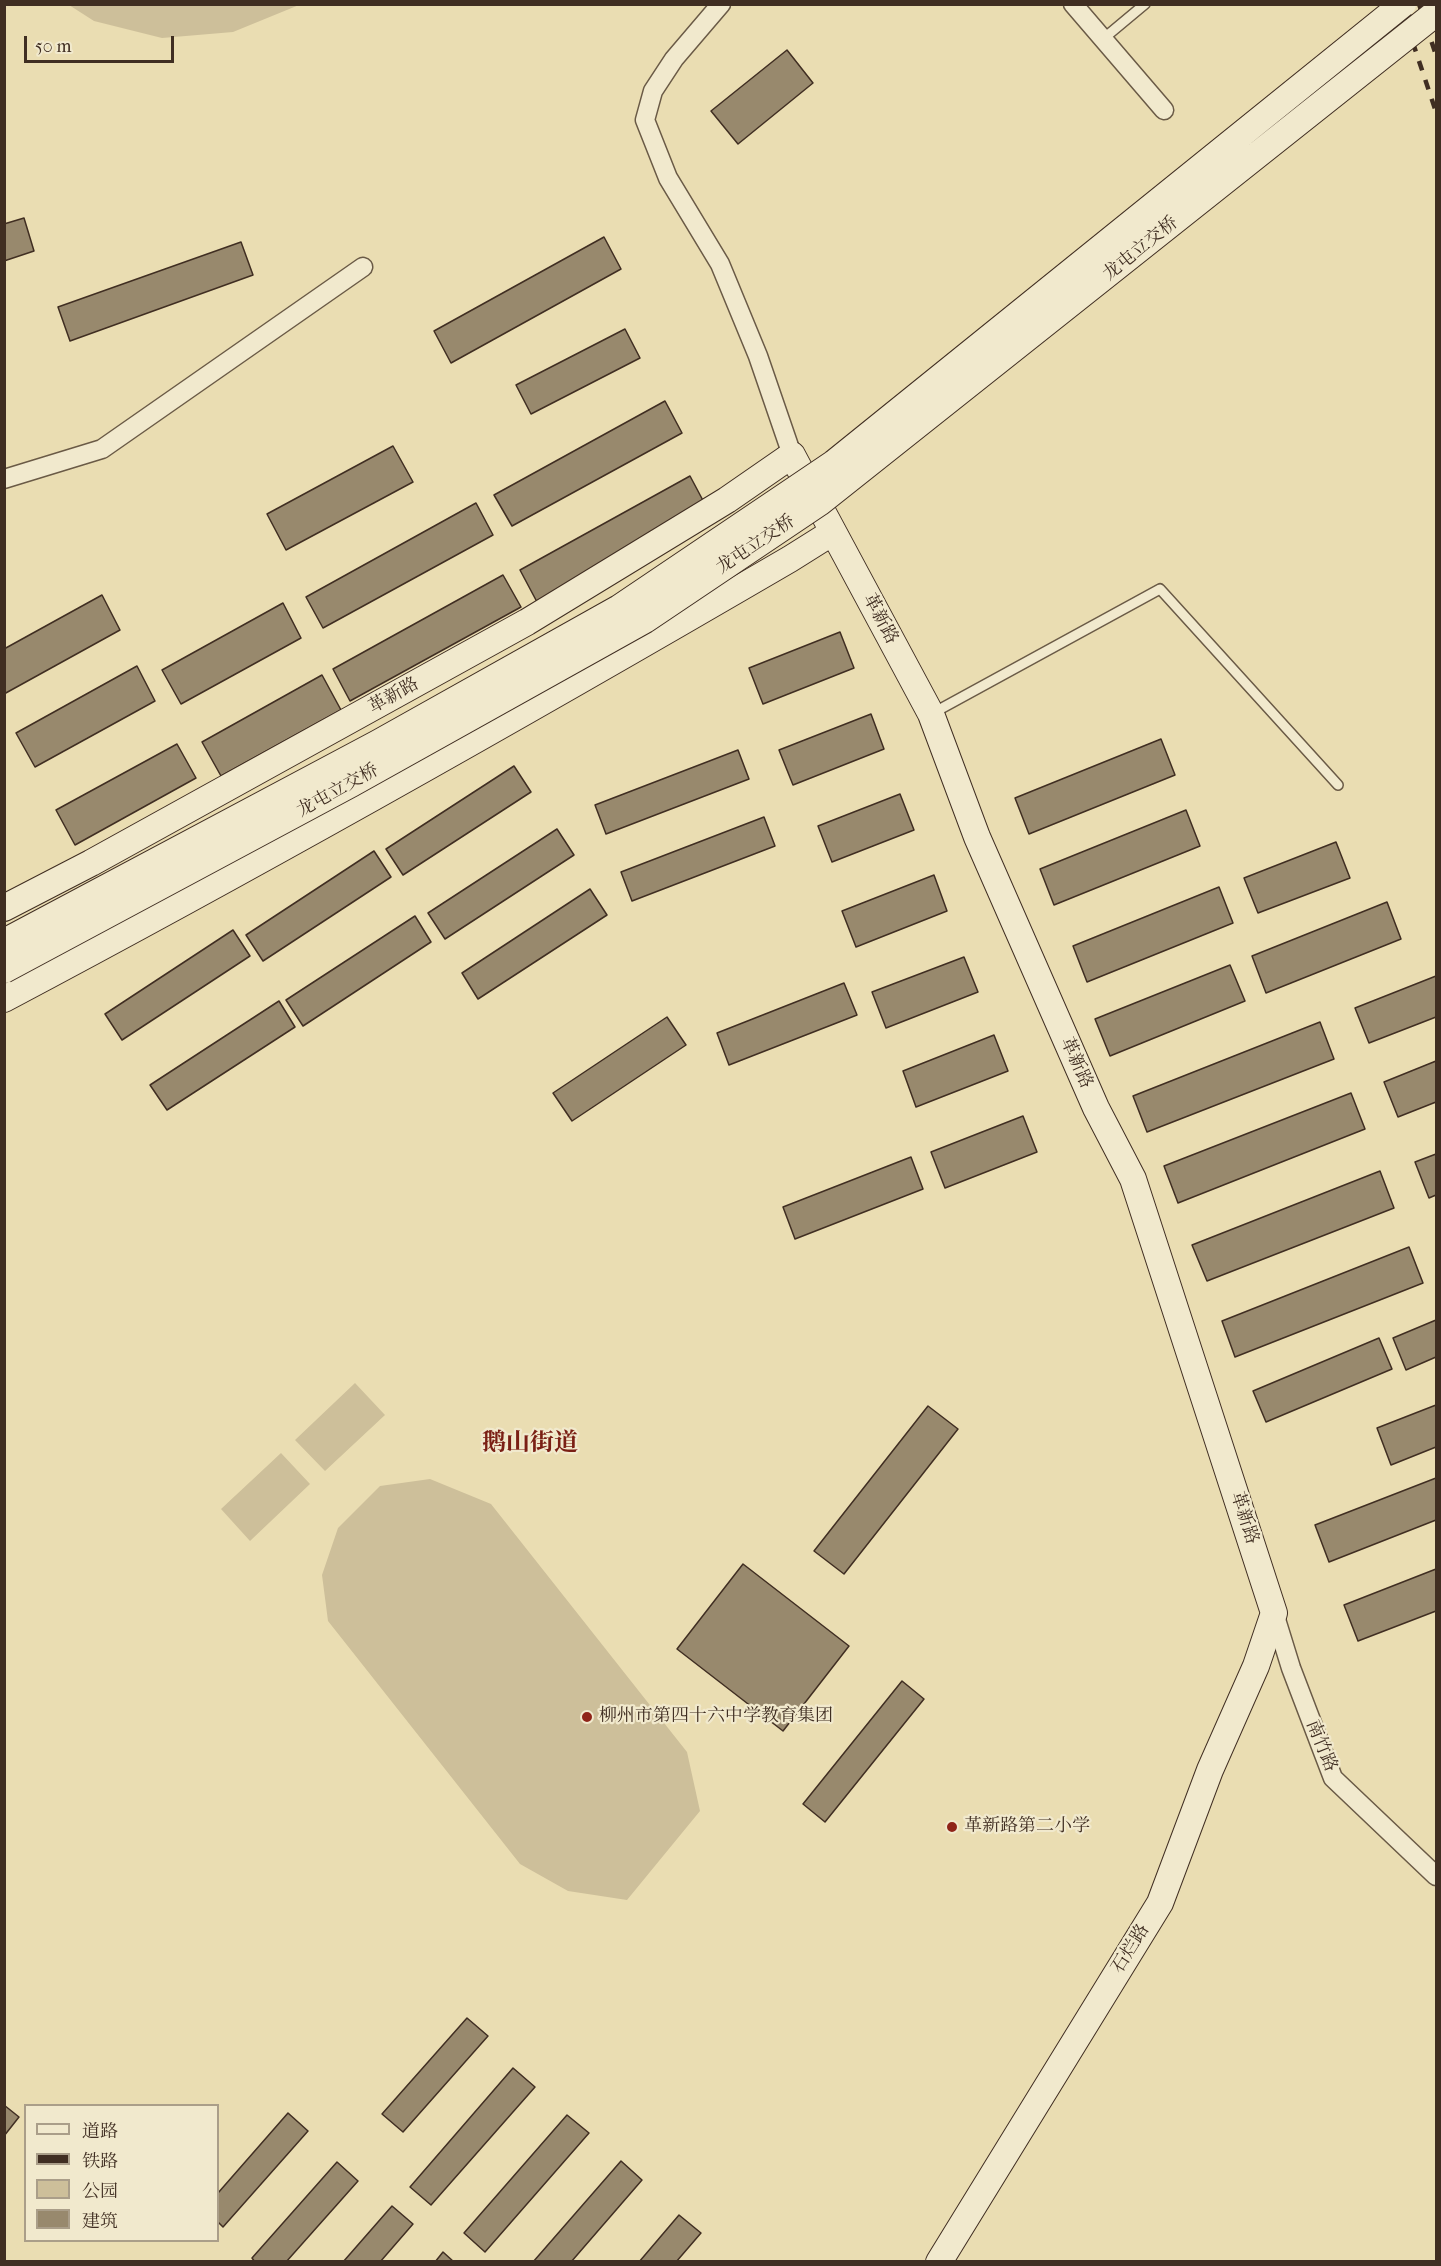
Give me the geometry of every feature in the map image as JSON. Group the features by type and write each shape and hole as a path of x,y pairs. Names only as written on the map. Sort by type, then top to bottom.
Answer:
{"street":[{"path":"721,4 674,59 653,91 645,120 668,178 720,264 758,356 792,455"},
{"path":"1073,4 1164,110"},
{"name":"龙屯立交桥","path":"4,942 378,743 619,608 834,463 1403,4"},
{"name":"龙屯立交桥","path":"4,970 351,784 645,620 819,503 1083,296 1437,13"},
{"path":"4,479 102,449 363,267"},
{"name":"革新路","path":"4,908 91,863 527,622 727,500 792,455 931,714 982,848 1096,1108 1133,1179 1274,1613"},
{"path":"4,999 180,906 443,760 833,532"},
{"name":"南竹路","path":"1274,1613 1291,1668 1333,1778 1437,1876"},
{"name":"石烂路","path":"939,2262 1160,1903 1210,1770 1256,1666 1274,1613"}],"lane":[{"path":"1103,39 1145,4"},
{"path":"931,714 1160,589 1338,785"}],"green space":[{"path":"69,5 299,5 233,32 162,38 94,21"},
{"path":"355,1383 385,1415 325,1471 295,1440"},
{"path":"281,1453 310,1484 250,1541 221,1509"},
{"path":"430,1479 491,1504 687,1752 700,1811 627,1900 568,1891 520,1864 328,1621 322,1575 338,1528 380,1486"}],"building":[{"path":"787,50 813,83 738,144 711,111"},
{"path":"24,218 34,251 4,261 4,224"},
{"path":"604,237 621,269 451,363 434,331"},
{"path":"241,242 253,275 70,341 58,307"},
{"path":"625,329 640,358 531,414 516,385"},
{"path":"665,401 682,433 512,526 494,495"},
{"path":"393,446 413,482 286,550 267,514"},
{"path":"690,476 707,508 537,602 520,570"},
{"path":"476,503 493,535 323,628 306,597"},
{"path":"503,575 521,607 350,701 333,669"},
{"path":"102,595 120,630 4,694 4,649"},
{"path":"283,603 301,638 181,704 162,670"},
{"path":"840,632 854,668 763,704 749,668"},
{"path":"137,666 155,701 35,767 16,733"},
{"path":"322,675 341,710 221,776 202,742"},
{"path":"871,714 884,749 793,785 779,750"},
{"path":"1161,739 1175,775 1029,834 1015,798"},
{"path":"177,744 196,778 75,845 56,810"},
{"path":"738,750 749,779 606,834 595,805"},
{"path":"514,766 531,792 403,875 386,849"},
{"path":"900,794 914,830 832,862 818,826"},
{"path":"1186,810 1200,846 1054,905 1040,869"},
{"path":"764,817 775,846 632,901 621,872"},
{"path":"557,829 574,855 445,939 428,913"},
{"path":"1336,842 1350,878 1258,913 1244,878"},
{"path":"374,851 391,877 263,961 246,935"},
{"path":"934,875 947,911 856,947 842,911"},
{"path":"1219,887 1233,923 1087,982 1073,946"},
{"path":"590,889 607,915 478,999 462,973"},
{"path":"1387,902 1401,939 1266,993 1252,956"},
{"path":"415,916 431,942 303,1026 286,1000"},
{"path":"233,930 250,956 122,1040 105,1014"},
{"path":"964,957 978,992 886,1028 872,992"},
{"path":"1230,965 1245,1001 1110,1056 1095,1019"},
{"path":"1436,976 1436,1017 1369,1043 1355,1008"},
{"path":"844,983 857,1015 729,1065 717,1033"},
{"path":"279,1001 295,1027 167,1110 150,1085"},
{"path":"667,1017 686,1045 572,1121 553,1093"},
{"path":"1320,1022 1334,1059 1147,1132 1133,1096"},
{"path":"994,1035 1008,1071 916,1107 903,1071"},
{"path":"1436,1061 1436,1102 1398,1117 1384,1082"},
{"path":"1351,1093 1365,1129 1178,1203 1164,1166"},
{"path":"1023,1116 1037,1152 945,1188 931,1152"},
{"path":"1436,1154 1436,1195 1429,1198 1415,1162"},
{"path":"911,1157 923,1189 795,1239 783,1207"},
{"path":"1380,1171 1394,1208 1207,1281 1192,1245"},
{"path":"1409,1247 1423,1283 1235,1357 1222,1321"},
{"path":"1436,1320 1436,1357 1406,1370 1393,1338"},
{"path":"1379,1338 1392,1369 1266,1422 1253,1391"},
{"path":"1436,1405 1436,1447 1391,1465 1377,1428"},
{"path":"928,1406 958,1429 844,1574 814,1551"},
{"path":"1436,1478 1436,1520 1329,1562 1315,1525"},
{"path":"743,1564 849,1646 783,1731 677,1649"},
{"path":"1436,1569 1436,1611 1358,1641 1344,1605"},
{"path":"902,1681 924,1699 825,1822 803,1804"},
{"path":"467,2018 488,2036 403,2132 382,2114"},
{"path":"513,2068 535,2087 431,2205 410,2187"},
{"path":"4,2105 19,2117 4,2136"},
{"path":"288,2113 308,2131 223,2227 219,2223 219,2192"},
{"path":"567,2115 589,2133 485,2252 464,2233"},
{"path":"621,2161 642,2180 571,2262 533,2262"},
{"path":"337,2162 358,2181 286,2262 255,2262 252,2258"},
{"path":"392,2206 413,2224 380,2262 343,2262"},
{"path":"679,2215 701,2233 676,2262 639,2262"},
{"path":"443,2252 454,2262 435,2262"}],"railway":[{"path":"1400,4 1436,112"},
{"path":"1419,4 1436,55"}],"place":[{"name":"柳州市第四十六中学教育集团","path":"587,1717"},
{"name":"革新路第二小学","path":"952,1827"}],"district":[{"name":"鹅山街道","path":"530,1444"}]}
